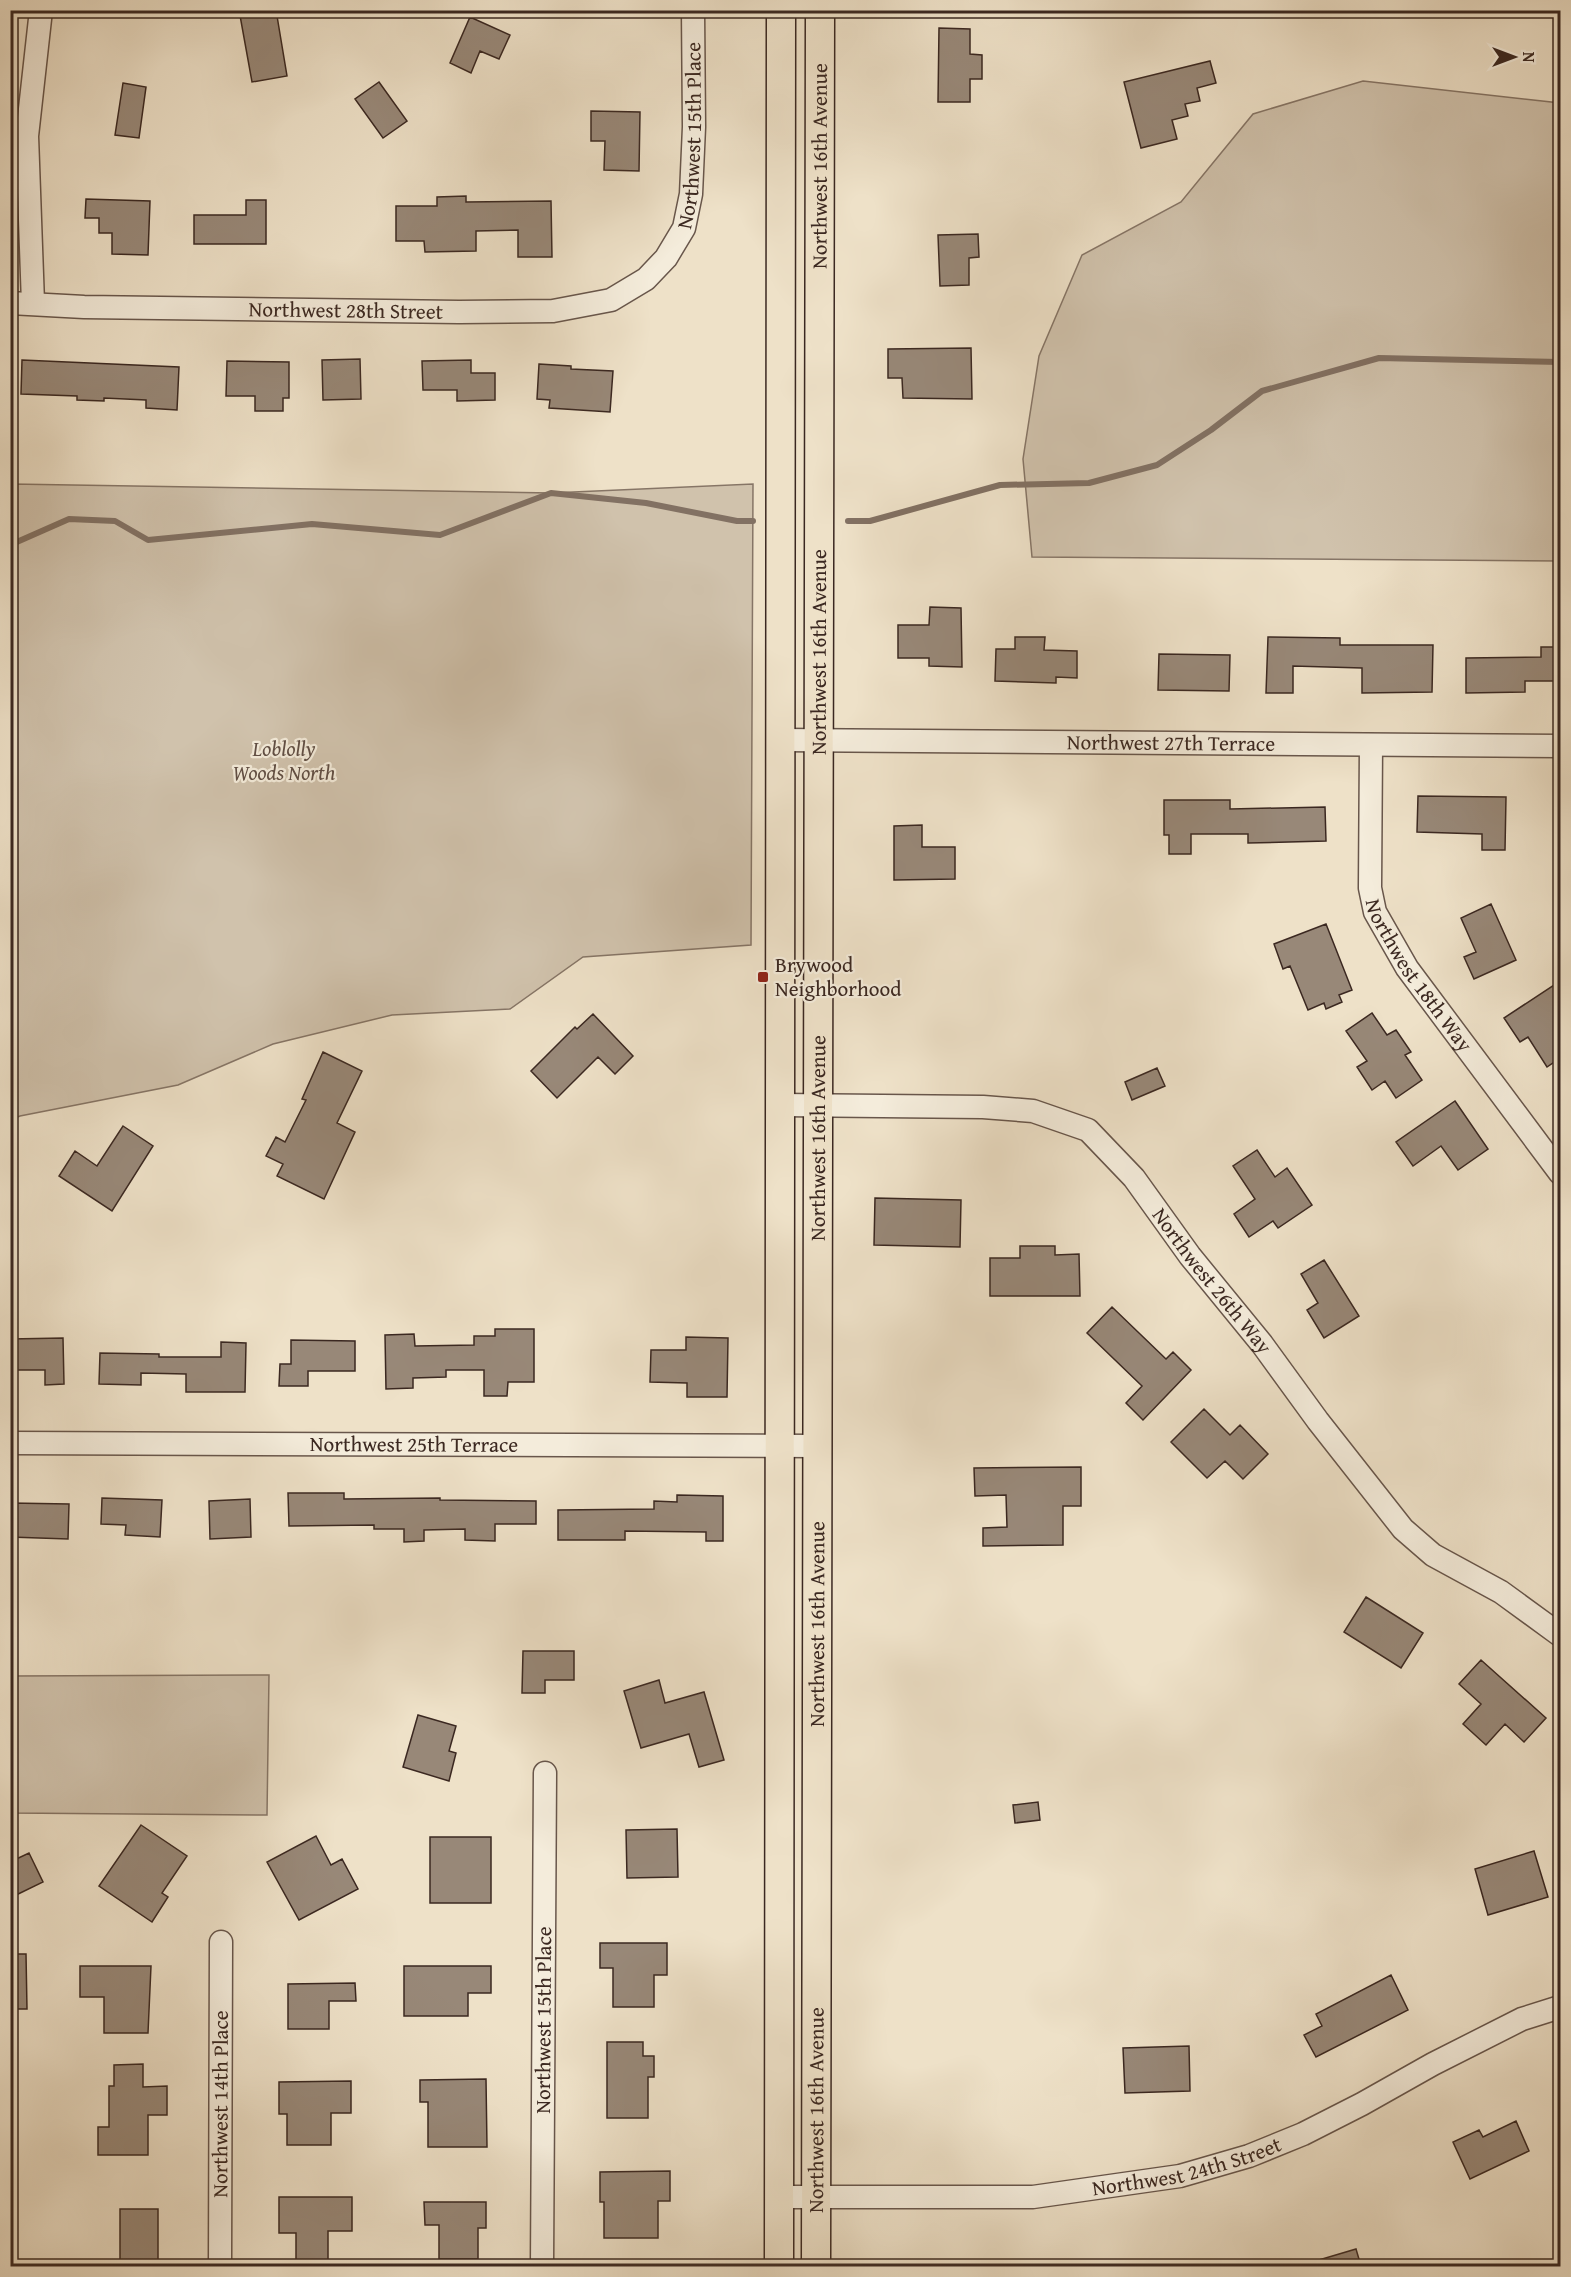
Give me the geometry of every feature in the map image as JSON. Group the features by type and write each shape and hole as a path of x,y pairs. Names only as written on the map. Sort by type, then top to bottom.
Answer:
{"main road":[{"name":"Northwest 16th Avenue","path":"779,2266 782,10"},
{"name":"Northwest 16th Avenue","path":"816,2266 820,10"},
{"path":"782,359 818,358"},
{"path":"780,1816 817,1816"}],"street":[{"path":"22,303 27,135 40,10"},
{"name":"Northwest 15th Place","path":"666,258 684,228 691,194 694,127 693,10"},
{"name":"Northwest 28th Street","path":"22,303 167,308 553,311 611,300 646,279 666,258"},
{"name":"Northwest 27th Terrace","path":"781,740 1560,746"},
{"name":"Northwest 18th Way","path":"1371,745 1370,888 1375,912 1407,968 1560,1173"},
{"name":"Northwest 26th Way","path":"782,1106 983,1107 1033,1111 1088,1130 1134,1178 1190,1256 1262,1344 1318,1421 1403,1529 1433,1555 1501,1592 1560,1635"},
{"name":"Northwest 25th Terrace","path":"10,1443 818,1446"},
{"name":"Northwest 15th Place","path":"542,2266 545,1773"},
{"name":"Northwest 14th Place","path":"220,2266 222,1942"},
{"name":"Northwest 24th Street","path":"779,2197 1034,2197 1180,2176 1249,2156 1303,2134 1512,2024 1559,2012"}],"green space":[{"path":"1363,81 1560,103 1560,561 1032,557 1023,459 1039,356 1082,255 1181,202 1253,114"},
{"name":"Loblolly Woods North","path":"11,484 551,493 753,484 751,945 583,957 510,1009 392,1015 273,1044 178,1085 20,1116 11,1120"},
{"path":"269,1675 267,1815 11,1813 11,1676"}],"building":[{"path":"239,10 276,10 287,76 252,82"},
{"path":"470,17 510,35 499,59 480,51 471,73 450,63"},
{"path":"939,28 970,29 970,54 982,55 982,79 970,79 970,102 938,102"},
{"path":"1210,61 1216,83 1197,88 1200,101 1185,104 1188,116 1172,120 1177,139 1141,148 1124,82"},
{"path":"379,82 407,121 383,138 355,99"},
{"path":"123,83 146,87 139,138 115,135"},
{"path":"591,111 640,112 639,171 604,170 605,141 591,141"},
{"path":"466,196 466,202 551,201 552,257 518,257 518,230 476,231 476,251 425,252 424,241 396,241 396,206 437,206 437,197"},
{"path":"86,199 150,201 148,255 112,254 112,233 99,233 99,218 85,218"},
{"path":"246,200 266,200 266,244 194,244 194,215 246,215"},
{"path":"978,234 979,257 969,258 969,285 940,286 938,235"},
{"path":"971,348 972,399 903,398 902,378 888,378 888,349"},
{"path":"360,359 361,399 323,400 322,360"},
{"path":"22,360 179,367 177,410 146,408 146,400 104,398 104,401 77,400 77,396 21,394"},
{"path":"471,360 471,373 495,373 495,400 457,401 457,390 423,390 422,361"},
{"path":"227,361 289,362 289,398 283,398 283,411 255,411 255,396 226,396"},
{"path":"539,364 571,366 571,369 613,371 610,412 549,408 550,400 537,399"},
{"path":"930,607 961,608 962,667 929,666 929,658 898,658 898,625 929,625"},
{"path":"1015,637 1045,637 1044,650 1077,651 1077,678 1056,677 1056,683 995,681 996,649 1015,649"},
{"path":"1268,637 1340,638 1340,645 1433,645 1432,692 1362,693 1362,668 1293,666 1293,693 1266,693"},
{"path":"1541,647 1560,647 1560,681 1525,681 1525,692 1466,693 1466,658 1541,657"},
{"path":"1159,654 1230,655 1229,691 1158,690"},
{"path":"1418,796 1506,797 1505,850 1482,850 1482,834 1417,832"},
{"path":"1164,800 1230,800 1230,809 1325,807 1326,841 1248,843 1248,834 1191,834 1191,854 1169,854 1169,835 1164,835"},
{"path":"922,825 922,847 955,847 955,879 894,880 894,826"},
{"path":"1491,904 1516,960 1474,979 1464,957 1476,952 1461,918"},
{"path":"1326,924 1352,990 1339,995 1342,1002 1326,1009 1324,1003 1308,1010 1290,966 1283,969 1274,944"},
{"path":"1554,985 1560,995 1560,1058 1547,1067 1528,1037 1520,1042 1504,1018"},
{"path":"1372,1013 1387,1035 1396,1030 1411,1052 1405,1055 1422,1080 1396,1098 1385,1081 1372,1090 1357,1067 1367,1061 1346,1031"},
{"path":"593,1014 633,1056 615,1074 598,1057 557,1098 531,1071 575,1027 577,1029"},
{"path":"323,1052 362,1071 337,1123 355,1132 324,1199 277,1176 283,1164 266,1156 276,1137 285,1142 306,1100 302,1099"},
{"path":"1157,1068 1165,1086 1132,1100 1125,1082"},
{"path":"1455,1101 1488,1149 1458,1170 1441,1146 1413,1166 1396,1142"},
{"path":"123,1126 153,1146 112,1211 59,1176 75,1151 97,1166"},
{"path":"1257,1150 1275,1177 1287,1168 1312,1205 1278,1228 1273,1221 1249,1237 1234,1214 1255,1199 1233,1166"},
{"path":"875,1198 961,1200 960,1247 874,1245"},
{"path":"1020,1246 1055,1246 1055,1255 1079,1254 1080,1296 990,1296 990,1258 1020,1258"},
{"path":"1324,1260 1359,1316 1324,1338 1307,1310 1318,1303 1301,1274"},
{"path":"1112,1307 1166,1359 1173,1352 1191,1370 1143,1420 1126,1403 1142,1386 1087,1333"},
{"path":"495,1329 534,1329 534,1382 508,1382 507,1396 484,1396 484,1370 446,1370 446,1377 413,1378 413,1388 386,1389 385,1335 414,1334 415,1346 474,1345 474,1336 495,1336"},
{"path":"686,1337 728,1338 727,1397 687,1397 687,1383 650,1382 651,1350 686,1350"},
{"path":"63,1338 64,1384 45,1385 45,1370 10,1370 10,1339"},
{"path":"291,1340 355,1341 355,1371 308,1371 308,1386 279,1386 280,1364 291,1364"},
{"path":"221,1342 246,1343 245,1392 186,1392 186,1374 141,1373 141,1385 99,1384 100,1353 159,1354 159,1357 221,1357"},
{"path":"1204,1409 1230,1435 1240,1425 1268,1454 1243,1479 1225,1461 1207,1478 1171,1442"},
{"path":"1081,1467 1081,1506 1063,1506 1063,1545 983,1546 983,1528 1007,1527 1006,1495 975,1496 974,1468"},
{"path":"288,1493 344,1493 344,1499 440,1498 440,1500 536,1501 536,1524 495,1524 495,1541 465,1540 465,1529 424,1530 424,1541 404,1542 404,1529 374,1529 374,1525 289,1526"},
{"path":"677,1495 723,1496 723,1541 706,1541 706,1532 625,1531 625,1540 558,1540 558,1510 654,1509 654,1501 677,1502"},
{"path":"102,1498 162,1500 160,1537 125,1535 126,1525 101,1524"},
{"path":"250,1499 251,1537 210,1539 209,1501"},
{"path":"10,1503 69,1504 68,1539 10,1537"},
{"path":"1366,1597 1423,1633 1401,1668 1344,1632"},
{"path":"523,1651 574,1651 574,1680 545,1680 545,1693 522,1693"},
{"path":"1481,1660 1546,1718 1524,1742 1505,1724 1486,1745 1463,1724 1481,1704 1459,1684"},
{"path":"659,1680 665,1703 704,1692 724,1760 699,1767 689,1734 641,1748 624,1691"},
{"path":"418,1715 456,1726 449,1751 456,1753 449,1781 403,1767"},
{"path":"1038,1802 1040,1820 1015,1823 1013,1805"},
{"path":"141,1825 187,1856 162,1893 168,1897 152,1922 99,1886"},
{"path":"677,1829 678,1877 627,1878 626,1830"},
{"path":"316,1836 331,1865 342,1859 358,1889 299,1920 267,1862"},
{"path":"430,1837 491,1837 491,1903 430,1903"},
{"path":"1534,1851 1548,1897 1488,1915 1475,1869"},
{"path":"29,1853 43,1882 10,1898 10,1862"},
{"path":"600,1943 667,1943 667,1975 654,1975 654,2007 613,2007 613,1968 600,1968"},
{"path":"10,1954 26,1954 27,2009 10,2009"},
{"path":"80,1966 151,1966 148,2033 104,2033 104,1997 80,1997"},
{"path":"404,1966 491,1966 491,1993 468,1993 468,2016 404,2016"},
{"path":"1391,1975 1408,2010 1316,2057 1304,2035 1322,2026 1316,2014"},
{"path":"355,1983 356,2001 329,2001 329,2029 288,2029 288,1984"},
{"path":"607,2042 643,2042 643,2056 654,2056 654,2077 648,2077 648,2118 607,2118"},
{"path":"1189,2046 1190,2091 1125,2093 1123,2048"},
{"path":"143,2064 143,2087 167,2086 167,2115 148,2115 148,2155 98,2155 98,2127 109,2127 109,2086 114,2086 114,2065"},
{"path":"486,2079 487,2147 428,2147 428,2102 420,2102 420,2080"},
{"path":"351,2081 351,2113 331,2113 331,2145 287,2145 287,2114 279,2114 279,2082"},
{"path":"1516,2121 1529,2151 1470,2179 1453,2142 1479,2130 1483,2137"},
{"path":"670,2171 670,2201 658,2201 658,2238 604,2238 604,2202 600,2202 600,2172"},
{"path":"279,2197 352,2197 352,2231 328,2231 328,2262 296,2262 296,2233 279,2233"},
{"path":"424,2202 486,2202 486,2228 478,2228 478,2259 439,2259 439,2225 425,2225"},
{"path":"120,2209 158,2209 158,2260 120,2260"},
{"path":"1356,2249 1361,2266 1313,2266 1312,2262"}],"waterway":[{"path":"848,521 870,521 1000,485 1089,483 1157,465 1211,430 1262,391 1379,358 1560,362"},
{"path":"10,545 69,519 115,521 148,540 312,524 440,535 551,493 646,503 737,521 753,521"}],"place":[{"name":"Brywood Neighborhood","path":"763,977"}]}
